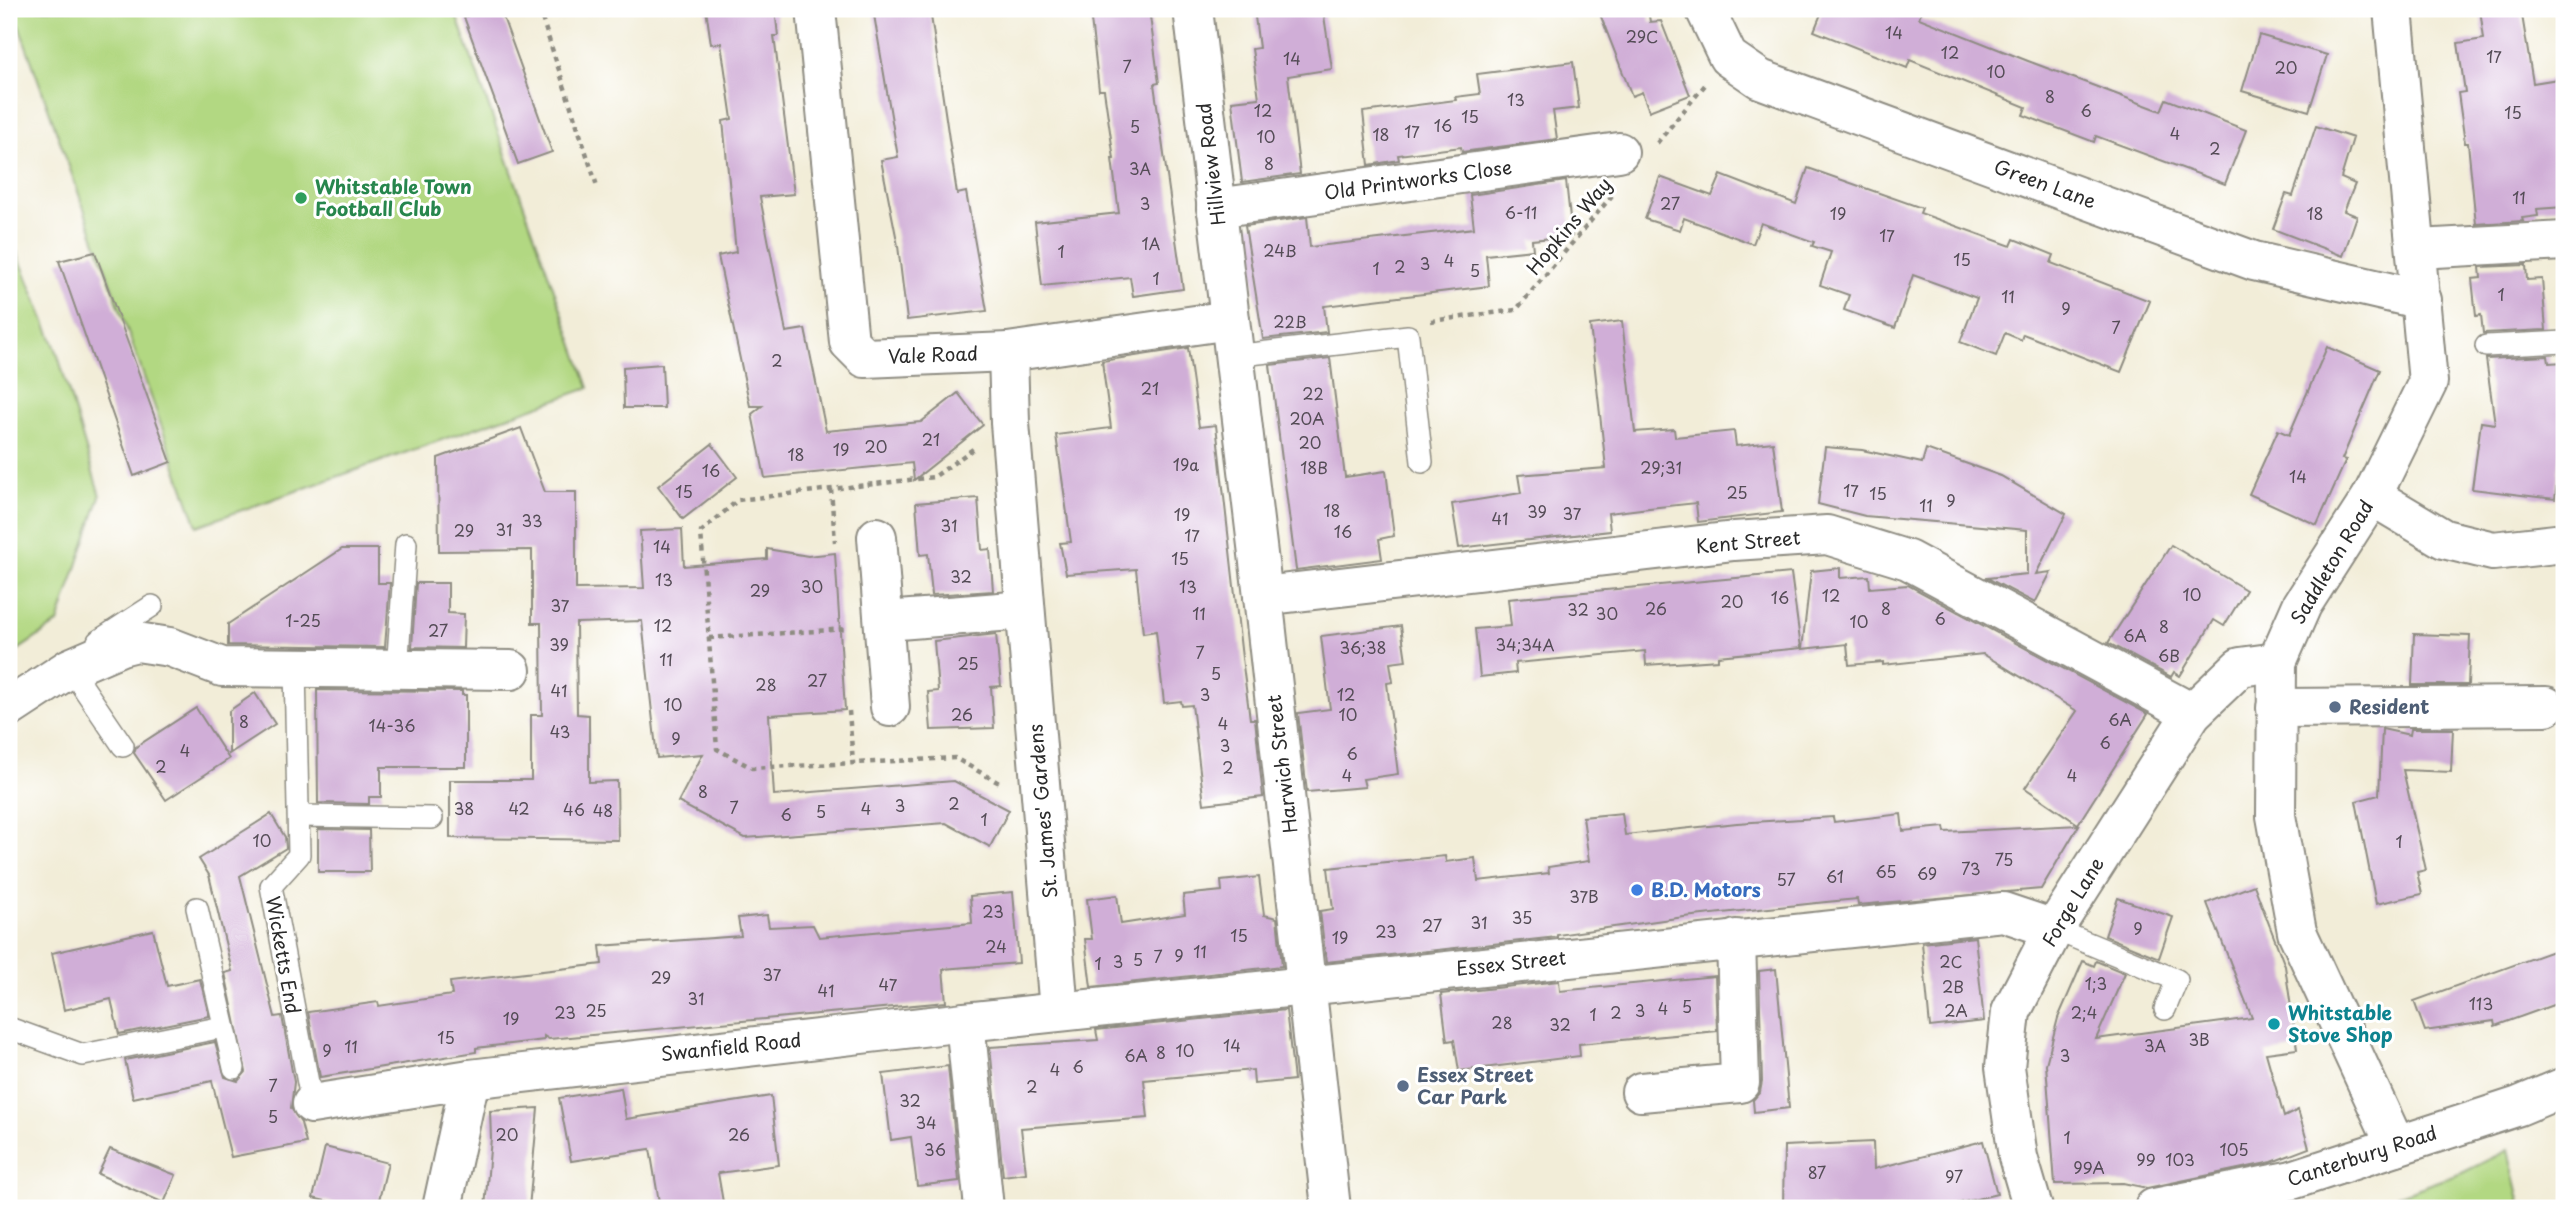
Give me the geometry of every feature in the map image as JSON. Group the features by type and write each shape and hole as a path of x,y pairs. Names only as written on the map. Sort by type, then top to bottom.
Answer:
{"street":[{"name":"Vale Road","path":"816,9 849,342 865,358 1231,338"},
{"name":"Hillview Road","path":"1193,9 1231,338"},
{"name":"Green Lane","path":"1705,9 1728,57 1760,79 2254,261 2422,300"},
{"name":"Saddleton Road","path":"2393,9 2428,382 2372,496 2302,605 2277,662 2276,816 2297,932 2396,1146"},
{"name":"Old Printworks Close","path":"1216,208 1630,163"},
{"path":"2417,249 2564,241"},
{"name":"Harwich Street","path":"1231,338 1308,985 1331,1208"},
{"name":"St. James' Gardens","path":"1007,352 1010,423 1059,1012"},
{"path":"2372,496 2444,539 2493,551 2564,543"},
{"name":"Kent Street","path":"1263,596 1734,541 1828,535 1908,560 2192,713"},
{"path":"877,537 886,621 890,707"},
{"path":"886,621 1025,610"},
{"path":"9,708 70,668 137,642 170,647 222,667 511,670"},
{"name":"Forge Lane","path":"2033,1208 2018,1157 2005,1067 2011,1012 2054,929 2192,713 2240,667 2277,662"},
{"path":"2276,708 2546,706"},
{"name":"Essex Street","path":"965,1022 2003,912 2054,929"},
{"path":"1640,1092 1740,1083 1736,939"},
{"path":"965,1022 984,1208"},
{"name":"Swanfield Road","path":"312,1104 470,1079 965,1022"},
{"path":"442,1208 470,1079"},
{"name":"Canterbury Road","path":"2154,1208 2292,1180 2519,1106 2564,1087"}],"lane":[{"path":"1231,338 1409,336 1422,462"},
{"path":"2486,346 2564,342"},
{"path":"397,670 406,544"},
{"path":"9,701 152,606"},
{"path":"70,668 123,746"},
{"name":"Wicketts End","path":"295,668 299,855 271,886 312,1104"},
{"path":"299,816 432,818"},
{"path":"197,908 234,1068"},
{"path":"2054,929 2177,980 2165,1009"},
{"path":"9,1028 83,1055 223,1027"}],"path":[{"path":"539,9 598,189"},
{"name":"Hopkins Way","path":"1424,322 1516,310 1630,163 1728,57"},
{"path":"1010,423 934,477 738,500 701,532 717,748 752,768 955,758 1044,809"},
{"path":"709,638 842,629 886,621"}],"green space":[{"name":"Whitstable Town Football Club","path":"13,9 454,9 589,388 197,526"},
{"path":"9,233 56,349 100,496 58,623 9,656"},
{"path":"2508,1150 2522,1208 2362,1208 2462,1173"}],"building":[{"path":"485,9 500,9 552,152 518,164 464,17"},
{"path":"706,9 775,9 778,36 774,36 794,194 760,197 786,332 805,329 826,431 921,422 958,393 983,425 914,480 912,463 765,478 752,414 762,406 750,406 718,256 736,252 723,121 732,119 721,43 711,44"},
{"path":"873,9 930,9 957,194 966,192 987,311 907,320 898,246 881,160 898,157"},
{"path":"1149,9 1159,83 1154,84 1183,289 1133,296 1130,277 1042,286 1035,222 1119,213 1114,159 1104,90 1099,90 1090,11"},
{"path":"1254,9 1323,9 1332,69 1288,76 1300,174 1242,182 1232,101 1259,98 1252,49 1259,48"},
{"path":"1598,9 1648,9 1650,22 1661,21 1690,95 1649,111 1642,92 1632,96"},
{"path":"1823,9 1922,9 1919,18 2161,111 2166,99 2246,130 2225,184 2096,136 2094,142 2023,115 2026,107 1910,60 1907,68 1814,31"},
{"path":"2480,9 2521,9 2533,83 2564,78 2564,207 2537,209 2538,216 2522,218 2523,221 2476,224 2468,143 2465,143 2458,93 2465,92 2458,43 2484,39"},
{"path":"2259,35 2327,55 2309,111 2242,91"},
{"path":"1573,62 1579,108 1553,111 1557,139 1462,152 1461,147 1398,155 1399,160 1369,165 1363,112 1456,100 1455,97 1480,94 1477,74"},
{"path":"2316,126 2353,138 2341,178 2355,184 2344,211 2357,216 2343,256 2273,229 2286,194 2293,196"},
{"path":"1808,168 1922,208 1920,213 2011,246 2014,239 2054,255 2051,263 2150,301 2121,372 2023,334 2021,340 2005,333 1996,356 1960,342 1977,298 1913,275 1895,328 1844,310 1849,295 1820,285 1831,252 1812,246 1814,242 1761,223 1753,244 1684,218 1680,230 1645,219 1660,177 1712,196 1721,175 1796,204"},
{"path":"1566,181 1572,236 1532,240 1533,250 1486,255 1489,286 1324,306 1327,332 1263,339 1245,226 1307,217 1310,247 1474,228 1470,195"},
{"path":"95,252 171,462 134,476 59,261"},
{"path":"2526,265 2527,280 2542,279 2546,330 2483,333 2481,315 2476,316 2472,279 2481,278 2480,267"},
{"path":"1622,321 1635,432 1674,429 1675,437 1734,431 1736,446 1773,442 1782,512 1698,522 1696,503 1649,508 1608,513 1610,531 1459,548 1452,504 1521,493 1518,475 1606,468 1590,325"},
{"path":"2327,347 2380,370 2342,459 2346,460 2317,525 2249,494 2278,430 2289,435"},
{"path":"1188,348 1199,427 1216,425 1242,658 1250,719 1255,719 1263,797 1204,804 1192,705 1182,706 1181,701 1164,703 1156,631 1143,633 1136,569 1066,574 1060,543 1071,542 1056,435 1111,428 1102,361"},
{"path":"2548,356 2549,363 2564,362 2564,423 2555,499 2472,489 2481,422 2495,424 2486,359"},
{"path":"1330,358 1345,477 1386,471 1394,536 1379,539 1382,559 1296,570 1270,365"},
{"path":"662,364 664,408 624,408 623,367"},
{"path":"521,428 545,492 576,492 576,589 644,588 640,531 682,529 684,566 767,559 767,549 808,556 835,553 845,710 769,715 774,795 954,781 1009,810 990,847 946,823 745,838 678,802 703,754 657,758 642,621 576,623 577,714 589,715 589,782 617,781 618,840 450,838 450,780 531,780 531,715 542,715 541,623 532,623 532,550 439,551 438,458"},
{"path":"712,444 737,477 683,519 658,486"},
{"path":"1825,447 1862,450 1922,463 1926,449 2001,476 2066,514 2036,574 2051,572 2035,603 1987,578 2027,574 2027,530 1865,516 1818,504"},
{"path":"978,498 982,550 990,549 993,591 932,595 928,554 920,555 916,503"},
{"path":"2171,545 2246,590 2224,626 2214,620 2180,676 2174,672 2171,677 2108,643"},
{"path":"342,549 378,549 378,583 390,583 385,647 228,645 228,624"},
{"path":"1840,568 1840,578 1869,576 1870,588 1908,585 2148,714 2078,824 2025,788 2077,711 1983,654 1883,665 1883,662 1849,665 1847,644 1802,649 1811,571"},
{"path":"1791,573 1801,648 1718,656 1718,660 1646,665 1645,651 1515,663 1516,673 1480,677 1475,629 1511,626 1508,599"},
{"path":"416,583 448,583 448,613 464,614 463,648 412,647"},
{"path":"1401,626 1406,661 1390,663 1393,682 1387,683 1398,774 1363,779 1365,787 1307,792 1298,713 1330,709 1321,636"},
{"path":"996,634 1001,686 991,687 994,728 931,730 928,692 938,691 934,641"},
{"path":"2414,634 2470,636 2468,685 2412,685"},
{"path":"317,690 462,691 462,695 466,695 466,767 381,767 381,797 369,797 369,804 318,803"},
{"path":"255,693 275,724 229,754 229,711"},
{"path":"196,708 229,759 166,800 134,753 136,747"},
{"path":"2382,729 2410,735 2411,729 2453,729 2451,772 2403,770 2426,870 2417,872 2422,894 2376,904 2356,801 2379,795"},
{"path":"1622,813 1625,835 1737,823 1833,817 1834,822 1901,814 1903,831 1944,827 1945,832 2079,825 2041,889 1858,905 1857,899 1826,902 1684,917 1557,937 1326,962 1320,911 1333,909 1328,868 1445,856 1446,862 1475,858 1478,881 1549,873 1548,867 1589,861 1583,817"},
{"path":"271,814 285,837 286,848 240,876 275,1017 282,1016 294,1082 291,1108 301,1123 306,1143 231,1157 212,1081 133,1098 125,1060 215,1042 225,1077 238,1081 246,1072 225,973 232,971 209,875 199,859"},
{"path":"318,829 369,830 370,872 318,872"},
{"path":"1259,877 1264,915 1277,918 1282,966 1091,987 1085,939 1092,939 1087,899 1117,895 1121,924 1185,914 1183,895 1222,891 1221,881"},
{"path":"2254,885 2285,966 2297,1049 2266,1053 2284,1117 2298,1110 2309,1148 2272,1162 2147,1188 2123,1183 2055,1184 2046,1064 2058,1018 2083,961 2094,966 2096,961 2125,973 2096,1039 2252,1018 2207,903"},
{"path":"1013,892 1019,963 943,969 946,1002 549,1039 544,1036 544,1040 476,1048 476,1052 320,1077 308,1012 378,1002 379,1006 452,995 450,982 602,964 600,946 741,936 738,918 767,915 769,927 813,925 819,937 972,923 970,896"},
{"path":"2118,898 2173,917 2159,958 2105,936"},
{"path":"153,930 167,986 200,979 209,1016 119,1034 111,999 64,1010 52,953"},
{"path":"1975,937 1984,1021 1930,1027 1922,943"},
{"path":"2564,947 2564,1001 2495,1026 2494,1021 2425,1031 2414,1001"},
{"path":"1776,969 1789,1108 1754,1112 1753,1100 1760,1092 1762,1082 1759,971"},
{"path":"1715,976 1717,1031 1579,1044 1580,1056 1459,1071 1454,1040 1447,1041 1441,994 1559,981 1560,991"},
{"path":"1286,1010 1294,1080 1254,1084 1253,1070 1144,1080 1148,1118 1021,1128 1026,1173 1003,1176 990,1047 1098,1040 1096,1030"},
{"path":"948,1066 959,1181 917,1186 911,1137 891,1140 883,1074"},
{"path":"621,1088 626,1119 771,1096 779,1165 718,1173 724,1208 660,1208 650,1149 571,1161 559,1098"},
{"path":"538,1108 529,1208 485,1208 491,1138 490,1111"},
{"path":"1983,1141 1997,1194 1940,1208 1783,1208 1784,1146 1873,1142 1874,1169"},
{"path":"325,1147 388,1163 377,1208 354,1208 313,1198"},
{"path":"110,1149 176,1175 164,1203 98,1174"}],"place":[{"name":"Whitstable Town Football Club","path":"301,198"},
{"name":"Resident","path":"2335,707"},
{"name":"B.D. Motors","path":"1637,890"},
{"name":"Whitstable Stove Shop","path":"2274,1024"},
{"name":"Essex Street Car Park","path":"1403,1086"}]}
